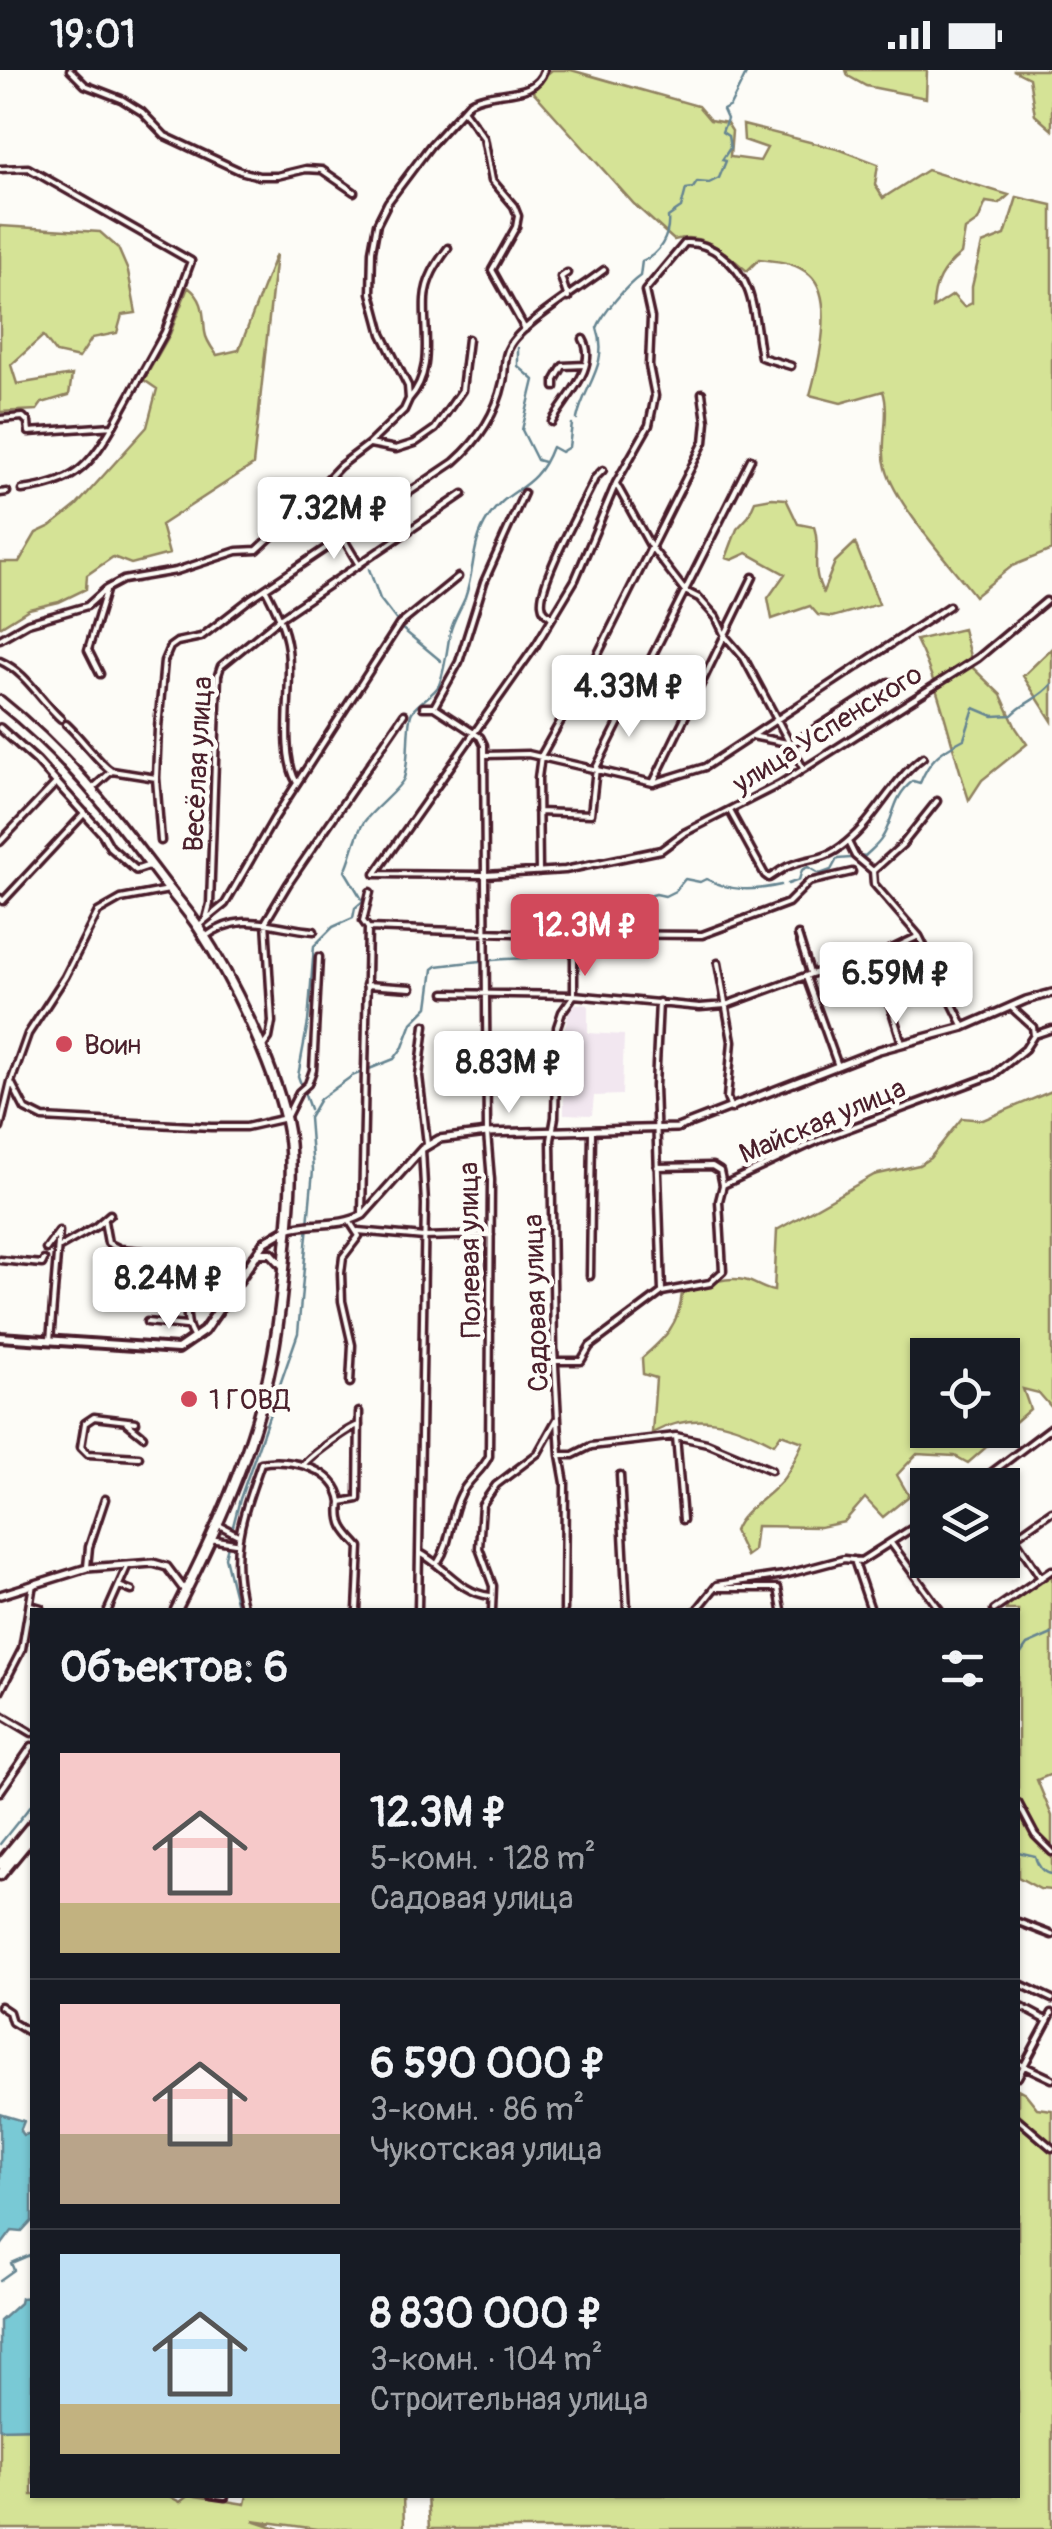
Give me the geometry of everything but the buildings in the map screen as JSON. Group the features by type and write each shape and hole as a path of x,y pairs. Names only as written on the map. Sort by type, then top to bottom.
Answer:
{"main road":[{"path":"0,701 93,788 198,926 260,1050 286,1118 290,1152 287,1229 268,1379 217,1524 177,1608"},
{"path":"0,1337 178,1349 195,1339 212,1320 265,1242 287,1229"},
{"path":"252,1258 260,1253 272,1254 284,1268"},
{"path":"0,1864 30,1827"},
{"path":"0,1875 30,1838"}],"street":[{"path":"70,70 85,85 121,98 142,112 165,136 240,172 277,176 306,169 322,170 354,192"},
{"path":"409,398 404,374 375,315 372,251 377,224 402,183 463,110 478,97 534,86 544,70"},
{"path":"463,110 480,130 492,180 518,216 492,270 526,329"},
{"path":"0,169 28,168 191,262 166,332 114,426 87,465 72,478 52,486 22,490"},
{"path":"472,732 575,580 616,483 651,419 655,396 650,366 651,318 644,291 686,243 715,250 740,270 752,296 761,356 791,366"},
{"path":"0,639 28,623 88,606 106,589 130,578 176,571 237,551 257,550 340,466 397,420 419,384 427,357 425,296 448,248"},
{"path":"160,841 156,778 166,653 177,642 200,636 469,449 494,411 513,340 604,270"},
{"path":"567,273 560,277 560,283 568,298"},
{"path":"369,444 396,449 415,443 435,429 462,390 468,339"},
{"path":"552,422 585,364 590,350 583,339"},
{"path":"555,387 563,366 585,364"},
{"path":"539,872 541,756 598,654 704,442 702,393"},
{"path":"0,420 23,417 29,432 114,426"},
{"path":"538,812 591,814 596,768 751,459"},
{"path":"552,618 544,611 545,590 595,478 603,470"},
{"path":"616,483 651,547 685,591 700,598 716,617 760,684 803,768"},
{"path":"424,707 434,707 460,662 484,582 524,493"},
{"name":"Весёлая улица","path":"206,919 210,904 221,666 280,618 463,494"},
{"path":"287,522 322,510 359,565"},
{"path":"653,783 753,576"},
{"path":"198,926 225,904 399,625 458,577"},
{"path":"100,674 88,650 106,589"},
{"path":"266,590 280,618 290,663 289,763 297,783"},
{"name":"улица Успенского","path":"472,732 374,874 486,875 565,870 661,850 684,833 803,768 978,658 1046,601"},
{"path":"484,755 541,756 653,783 706,767 950,606"},
{"path":"0,662 22,674 43,702 86,742 104,768 156,778"},
{"path":"752,736 788,742 812,732 888,682"},
{"name":"Полевая улица","path":"434,707 480,737 484,755 491,1235 490,1456 460,1494 448,1546 438,1562"},
{"path":"260,1050 272,1030 266,921 404,714"},
{"path":"0,728 57,782 127,864 140,870 151,865"},
{"path":"730,811 770,878 794,864 826,858 848,842 878,810 901,776 923,756"},
{"path":"93,788 112,771"},
{"path":"0,842 57,782"},
{"path":"873,870 902,844 937,801"},
{"path":"0,898 3,901 85,814"},
{"path":"848,842 855,856 873,870 874,884 919,936 964,1028"},
{"name":"Садовая улица","path":"564,1608 565,1482 554,1348 552,1133 557,1027 574,995 574,934 702,935 788,903 809,882 852,872"},
{"path":"0,1128 28,1034 65,977 98,912 121,899 170,890"},
{"path":"363,1216 360,1203 368,928 363,921 370,892"},
{"path":"205,937 224,924 266,921 314,931"},
{"path":"368,928 542,934"},
{"path":"798,934 838,1066"},
{"path":"445,993 574,995 700,1007 726,1005 808,975 874,957 919,936"},
{"path":"11,1082 24,1109 44,1118 211,1127 246,1127 286,1118 313,1070 319,957"},
{"path":"874,957 902,1043"},
{"path":"718,962 732,1041 728,1098 731,1109"},
{"path":"366,985 411,988"},
{"path":"287,1229 302,1224 350,1222 363,1216 425,1147 449,1136 677,1128 838,1066 902,1043 964,1028 1052,993"},
{"path":"557,1361 580,1361 590,1346 662,1292 655,1040 658,1002"},
{"path":"1012,1008 1033,1027 1034,1035 1052,1029"},
{"path":"418,1608 425,1147 420,1076 425,1025"},
{"name":"Майская улица","path":"662,1292 710,1283 723,1271 719,1201 723,1186 815,1142 993,1075 1025,1049 1034,1035"},
{"name":"Садовая улица","path":"590,1276 592,1132"},
{"path":"657,1168 712,1166 720,1171 723,1186"},
{"path":"60,1247 110,1214"},
{"path":"104,1221 108,1243 120,1250 143,1251"},
{"path":"350,1222 358,1231 424,1237 491,1235"},
{"path":"46,1249 58,1231 60,1247 50,1341"},
{"path":"350,1383 352,1345 340,1273 343,1257 357,1241 358,1231"},
{"path":"0,1260 42,1264 44,1260"},
{"path":"178,1261 187,1281 186,1326 195,1339"},
{"path":"147,1322 186,1326"},
{"path":"341,1502 358,1498 360,1412"},
{"path":"492,1608 493,1586 479,1548 482,1505 496,1484 538,1453 559,1414"},
{"path":"136,1422 94,1417 85,1423 81,1447 88,1454 140,1457"},
{"path":"123,1421 143,1436"},
{"path":"302,1465 359,1425"},
{"path":"999,1468 1052,1427"},
{"path":"676,1436 683,1520"},
{"path":"560,1456 631,1440 676,1436 707,1442 771,1470"},
{"path":"244,1608 234,1538 260,1463 302,1465 331,1478 338,1488 341,1527 360,1547 357,1608"},
{"path":"620,1476 627,1608"},
{"path":"87,1568 89,1547 105,1500"},
{"path":"1020,1534 1052,1511"},
{"path":"217,1524 234,1538"},
{"path":"698,1608 712,1596 717,1585 784,1576 844,1559 860,1561 910,1530"},
{"path":"210,1539 234,1538"},
{"path":"892,1543 939,1608"},
{"path":"1020,1546 1040,1578"},
{"path":"420,1553 438,1562 468,1590 492,1596"},
{"path":"854,1560 869,1608"},
{"path":"0,1595 87,1568 153,1563 166,1566 185,1592"},
{"path":"109,1608 127,1567"},
{"path":"997,1608 1052,1570"},
{"path":"34,1584 31,1606 42,1608"},
{"path":"119,1586 132,1591"},
{"path":"714,1588 776,1587 780,1590 782,1608"},
{"path":"0,1692 22,1648 30,1611"},
{"path":"0,1714 30,1732"},
{"path":"0,1792 30,1749"},
{"path":"1020,1807 1035,1835 1052,1852"},
{"path":"1020,1923 1052,1935"},
{"path":"1020,1984 1052,2000"},
{"path":"0,2006 9,2012 12,2022 30,2033"},
{"path":"1020,2006 1048,2021"},
{"path":"1020,2074 1052,2013"},
{"path":"1020,2064 1052,2079"},
{"path":"1020,2121 1052,2148"}],"shaded area":[{"path":"571,1003 588,1005 588,1033 624,1035 622,1095 594,1096 592,1115 564,1114 563,1035"}],"green space":[{"path":"552,70 571,70 698,106 710,120 727,123 732,131 730,157 760,161 767,148 744,140 743,125 841,150 878,164 875,185 883,198 927,170 1009,195 999,204 986,202 978,221 965,230 961,254 937,284 933,308 953,295 964,307 972,303 982,244 1005,235 1017,197 1052,205 1052,550 1012,566 975,596 891,483 884,459 883,391 841,403 810,395 824,315 818,286 810,275 792,265 759,259 747,271 705,241 674,240 634,204 530,88"},
{"path":"846,70 927,70 926,98 866,86 848,76"},
{"path":"1013,70 1052,70 1052,130 1035,115 1029,78"},
{"path":"0,226 100,232 118,248 128,271 136,313 122,315 117,333 92,338 79,358 56,353 43,336 11,365 17,384 72,375 69,395 42,403 37,410 0,412"},
{"path":"276,254 253,465 161,525 169,554 131,564 113,557 87,575 86,589 59,602 29,609 0,627 0,562 19,562 36,533 76,506 147,427 157,389 144,380 170,334 188,287 200,302 206,335 217,355 239,350"},
{"path":"786,499 798,524 814,527 817,574 823,592 835,562 855,543 879,604 832,617 818,615 810,606 772,619 768,598 785,574 747,553 732,560 726,558 737,529 755,501"},
{"path":"963,629 973,668 1001,695 1027,744 982,780 969,800 939,698 916,640"},
{"path":"1052,648 1052,721 1023,676"},
{"path":"1052,1091 1052,1408 1039,1393 1023,1389 1030,1409 1020,1418 1020,1338 910,1338 910,1448 985,1448 968,1463 955,1456 917,1454 897,1475 909,1496 883,1517 865,1498 844,1522 820,1527 756,1526 753,1551 746,1556 734,1531 738,1523 784,1478 803,1442 781,1434 774,1444 729,1425 699,1421 652,1433 656,1378 643,1374 642,1358 670,1330 682,1293 728,1279 748,1281 774,1291 777,1230 874,1175 919,1165 930,1158 962,1118 983,1120"},
{"path":"1052,1574 1052,1774 1037,1780 1052,1816 1052,1890 1040,1889 1020,1878 1020,1608 1007,1608"},
{"path":"1020,2090 1037,2108 1052,2110 1052,2529 429,2529 427,2498 1020,2498"},
{"path":"30,2428 30,2498 173,2498 180,2502 185,2498 208,2498 245,2504 246,2498 403,2498 404,2529 317,2529 253,2520 280,2529 0,2529 0,2429"}],"water":[{"path":"0,2114 24,2121 20,2131 23,2135 30,2133 30,2223 22,2232 12,2231 0,2247"},
{"path":"30,2297 30,2428 0,2429 0,2321 21,2298"}],"waterway":[{"path":"577,419 598,365 597,328 616,300 640,276 642,261 662,244 668,217 681,208 686,189 697,182 709,183 719,178 726,161 722,160 730,148 728,136 722,132 727,119 723,110 730,106 748,70"},
{"path":"518,348 518,366 534,380 522,430 537,460 544,462"},
{"path":"310,1109 298,1076 308,1022 314,946 333,927 353,918 355,908 363,901 345,871 364,822 404,778 410,717 439,685 451,628 465,598 483,528 496,507 538,473 552,447 561,452 569,447 572,424"},
{"path":"369,569 380,599 397,621"},
{"path":"400,627 441,661"},
{"path":"860,855 865,856 880,841 906,787 913,781 920,783 937,756 964,739 974,708 993,716 1012,715 1052,684"},
{"path":"788,884 799,880 802,870 808,867 820,874 831,870 837,859 851,858"},
{"path":"238,1608 225,1557 240,1499 298,1333 313,1170 309,1118 320,1099 352,1076 394,1059 412,1023 428,1007 433,969 437,966 527,958 545,939 576,926 587,909 605,898 665,896 685,879 706,879 743,889 781,885"},
{"path":"1020,1655 1027,1645 1052,1634"},
{"path":"0,1844 30,1806"},
{"path":"1020,1852 1035,1856 1041,1868 1052,1874"},
{"path":"0,2280 14,2270 11,2263 30,2255"}],"place":[{"name":"Воин","path":"64,1044"},
{"name":"1 ГОВД","path":"189,1399"}]}
